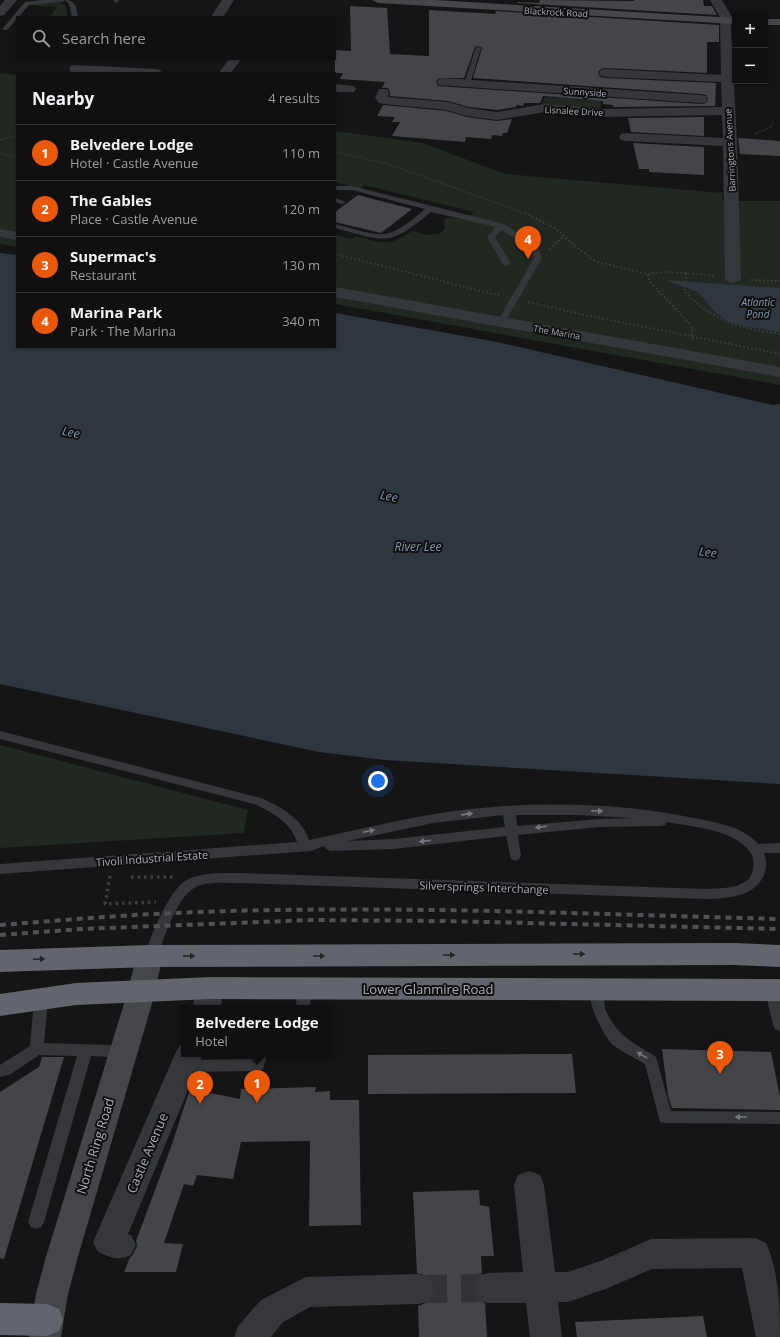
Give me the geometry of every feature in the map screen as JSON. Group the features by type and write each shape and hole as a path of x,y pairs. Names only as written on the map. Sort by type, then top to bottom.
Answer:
{"highway":[{"path":"0,961 150,956 719,954 780,956"},
{"name":"Lower Glanmire Road","path":"0,993 41,990 76,994 208,998 303,998 596,990 776,990"},
{"name":"Lower Glanmire Road","path":"0,1005 76,994"},
{"path":"0,1319 46,1328"}],"street":[{"path":"0,13 11,0"},
{"path":"217,16 228,0"},
{"name":"Blackrock Road","path":"378,0 498,4 731,21"},
{"path":"716,0 726,17 731,21"},
{"name":"Barringtons Avenue","path":"731,21 725,26 726,79 730,142 733,278"},
{"path":"768,22 780,22"},
{"path":"102,70 109,60"},
{"path":"226,72 234,60"},
{"path":"75,69 138,72"},
{"name":"Sunnyside","path":"605,73 726,79"},
{"name":"Sunnyside","path":"443,82 728,106"},
{"path":"336,88 350,89"},
{"name":"Lisnalee Drive","path":"383,92 381,98 388,101 448,106 467,112 497,116 545,108 601,113 658,113 728,106"},
{"path":"626,137 730,142"},
{"path":"0,233 16,236"},
{"name":"The Marina","path":"336,292 780,372"},
{"name":"North Ring Road","path":"46,1328 61,1260 150,956"},
{"name":"Castle Avenue","path":"120,1245 109,1242 186,1060"},
{"path":"529,1185 546,1337"},
{"path":"488,1288 568,1287 608,1273 651,1254 755,1253 772,1337"},
{"path":"250,1337 272,1311 306,1292 419,1289"}],"lane":[{"path":"5,29 27,3 62,0"},
{"path":"68,0 72,3 75,16"},
{"path":"467,84 478,48"},
{"path":"336,188 352,188 501,226 534,248 538,258 501,322"},
{"path":"336,226 387,237 398,233 430,209"},
{"path":"501,226 491,237 507,264"},
{"path":"0,735 257,801 280,812 297,827 302,837 304,846"},
{"path":"304,846 428,820 477,812 509,810 605,811 641,814 721,828 738,834 756,849 780,848"},
{"path":"509,810 515,856"},
{"path":"304,846 394,844 545,827 600,823 692,822"},
{"name":"Tivoli Industrial Estate","path":"0,869 304,846"},
{"name":"Silversprings Interchange","path":"178,897 191,884 205,880 239,878 685,895 706,894 740,890 750,885 757,877 760,868 756,849"},
{"path":"150,956 178,897"},
{"path":"596,990 599,1011 617,1040 651,1061 665,1117 780,1118"},
{"path":"776,990 780,1025"},
{"path":"37,1049 41,1000"},
{"path":"0,1071 6,1070 37,1049 110,1051"},
{"path":"36,1222 86,1050"},
{"path":"186,1060 258,1065 259,1057"}],"path":[{"path":"532,50 592,53 591,62"},
{"path":"756,134 771,126 772,120"},
{"path":"0,140 16,136"},
{"path":"0,152 16,158"},
{"path":"336,152 388,164 520,210 555,228 597,262 647,274 663,272 686,273"},
{"path":"538,258 564,236"},
{"path":"336,254 580,314 780,354"},
{"path":"647,274 650,282 690,324 692,328"},
{"path":"685,279 684,291 702,308 726,323 742,328 780,334"},
{"path":"747,279 780,281"},
{"path":"109,879 105,904 178,897"}],"shaded area":[{"path":"61,3 65,5 68,16 51,16 57,7 29,5"},
{"path":"0,73 16,75 16,247 0,244"},
{"path":"545,97 601,101 601,109 541,105"},
{"path":"336,131 423,143 505,174 722,193 722,201 780,201 780,385 336,304 336,235 351,239 355,236 378,242 391,242 412,231 428,235 441,233 445,228 444,220 451,217 464,220 474,212 364,185 361,188 336,182"},
{"path":"0,745 248,810 244,833 0,848"}],"water":[{"name":"River Lee","path":"0,253 16,255 16,348 336,348 336,313 497,342 773,405 780,404 780,784 385,760 319,752 0,684"},
{"name":"Atlantic Pond","path":"665,280 780,288 780,332 729,322 716,313 698,292"}],"building":[{"path":"540,0 703,0 704,6 712,6 717,15 517,3 539,3"},
{"path":"350,6 387,8 390,54 429,56 429,10 495,14 496,11 719,25 719,42 707,42 707,73 605,68 598,72 600,77 605,78 716,83 715,106 613,107 613,105 603,104 603,101 543,96 540,103 524,103 523,106 517,105 516,107 497,110 469,107 448,101 390,96 388,88 382,88 385,82 340,79 343,73 335,72 336,50 351,51","holes":["475,47 482,48 473,78 701,94 706,95 708,99 706,103 701,104 438,86 436,81 439,78 464,78"]},
{"path":"383,105 447,111 467,117 497,121 512,119 507,133 503,133 502,136 492,135 491,139 466,137 465,142 392,136 400,122 392,122 395,117 377,116"},
{"path":"704,117 704,136 631,132 628,118"},
{"path":"738,138 780,141 780,156 740,154"},
{"path":"633,143 704,147 704,175 649,172 649,169 639,169"},
{"path":"358,195 412,209 381,233 336,222 336,211"},
{"path":"662,1049 771,1052 780,1097 780,1110 672,1108 668,1096"},
{"path":"572,1054 576,1093 368,1094 368,1055"},
{"path":"42,1057 64,1057 4,1259 0,1258 0,1092 39,1067"},
{"path":"316,1087 315,1092 330,1091 330,1100 359,1100 361,1225 309,1226 310,1141 241,1142 233,1179 197,1175 193,1186 184,1184 164,1243 183,1244 176,1272 124,1272 130,1257 137,1246 136,1241 171,1147 190,1089 240,1099 241,1089"},
{"path":"479,1190 480,1205 489,1207 494,1256 481,1256 482,1273 476,1276 471,1289 476,1300 485,1303 487,1337 419,1337 418,1306 431,1301 436,1288 431,1277 417,1273 413,1192"},
{"path":"703,1316 707,1337 577,1337 575,1322"}],"tunnel":[{"path":"419,1289 488,1288"}],"railway":[{"path":"0,925 175,913 345,909 490,911 780,919"},
{"path":"0,935 81,929 311,920 444,921 780,929"}],"place":[{"name":"Marina Park","path":"528,259"},
{"name":"Supermac's","path":"720,1074"},
{"name":"Belvedere Lodge","path":"257,1103"},
{"name":"The Gables","path":"200,1104"}],"water label":[{"name":"Lee","path":"71,432"},
{"name":"Lee","path":"389,496"},
{"name":"Lee","path":"708,552"}]}
